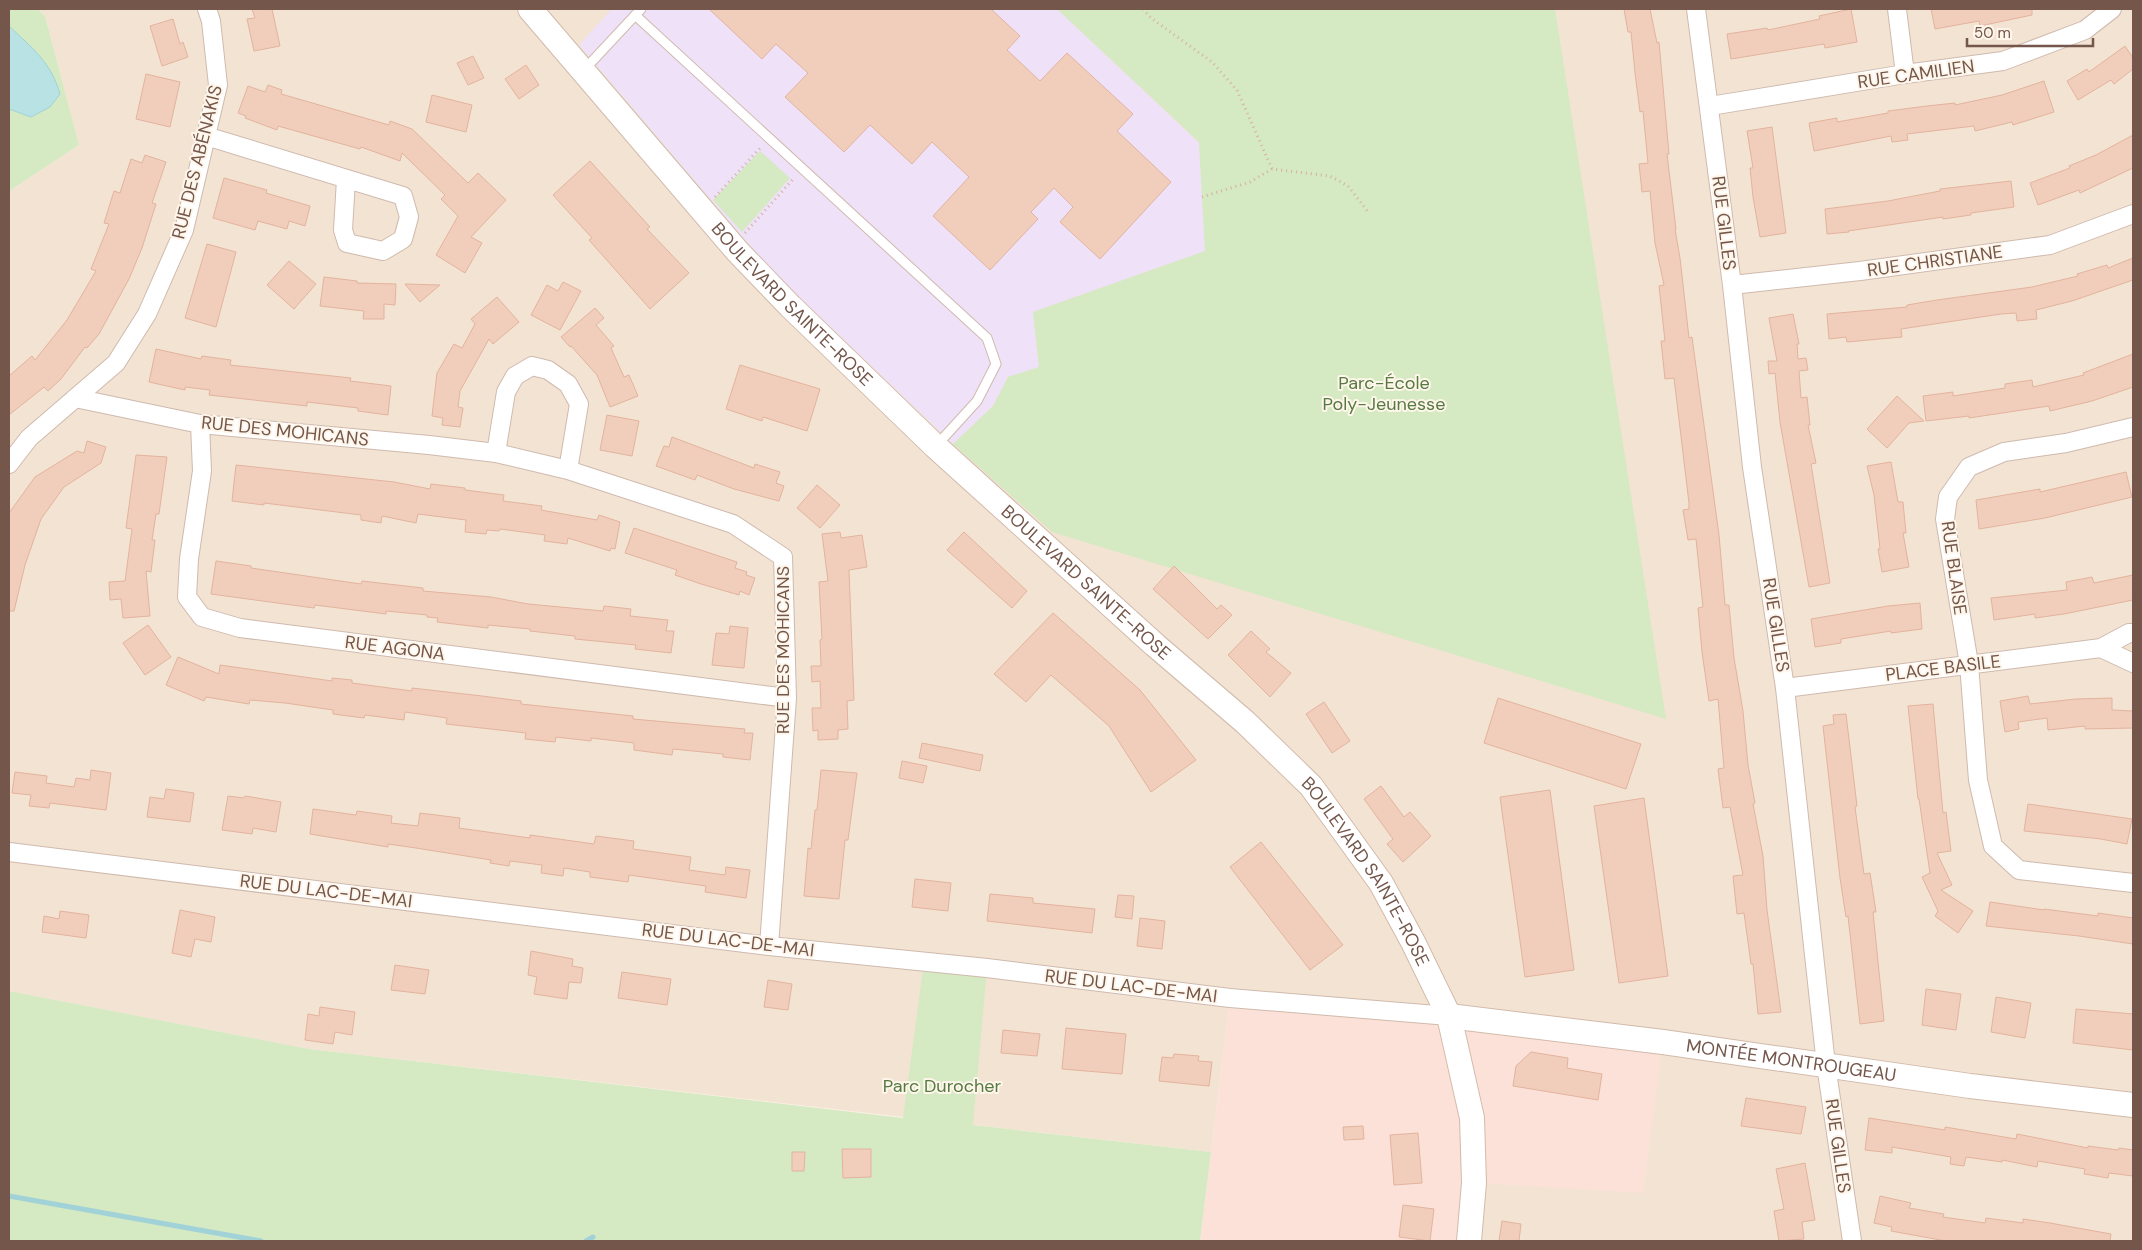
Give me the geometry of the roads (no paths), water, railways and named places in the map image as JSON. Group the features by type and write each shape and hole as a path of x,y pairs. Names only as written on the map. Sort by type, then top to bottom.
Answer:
{"street":[{"name":"RUE DES ABÉNAKIS","path":"9,464 29,438 116,363 147,314 184,230 218,85 211,21 207,9"},
{"name":"BOULEVARD SAINTE-ROSE","path":"530,9 732,246 790,306 936,446 1156,645 1246,722 1311,786 1381,883 1414,942 1449,1016 1472,1118 1474,1184 1469,1241"},
{"name":"RUE GILLES","path":"1696,9 1732,285 1752,467 1785,688 1826,1065 1852,1241"},
{"path":"1897,9 1905,74"},
{"name":"RUE CAMILIEN","path":"1710,106 1905,74 2003,61 2085,30 2112,9"},
{"path":"206,136 403,196 409,217 403,239 383,251 347,243 342,230 346,179"},
{"name":"RUE CHRISTIANE","path":"1732,285 1870,270 2050,245 2133,214"},
{"path":"496,453 506,392 515,376 532,366 548,370 568,384 579,404 568,470"},
{"name":"RUE DES MOHICANS","path":"75,398 200,424 496,453 568,470 733,524 783,556 787,698 769,946"},
{"name":"RUE AGONA","path":"200,424 202,471 189,559 187,597 202,617 250,629 787,698"},
{"name":"RUE BLAISE","path":"2133,427 2066,443 2004,452 1968,468 1948,497 1945,518 1969,664 1978,780 1993,846 2019,870 2133,883"},
{"name":"PLACE BASILE","path":"1785,688 2101,648 2133,633"},
{"path":"2101,648 2133,663"},
{"name":"RUE DU LAC-DE-MAI","path":"9,852 769,946 987,968 1230,998 1449,1016"},
{"name":"MONTÉE MONTROUGEAU","path":"1449,1016 1662,1042 1970,1086 2133,1105"}],"lane":[{"path":"583,71 638,12 769,138 987,338 996,364 977,401 936,446"}],"water":[{"path":"9,26 46,64 60,94 50,107 31,117 9,109"}],"waterway":[{"path":"9,1196 261,1241"},
{"path":"586,1241 593,1237"}],"park label":[{"name":"Parc-École Poly-Jeunesse","path":"1384,393"},
{"name":"Parc Durocher","path":"942,1086"}]}
